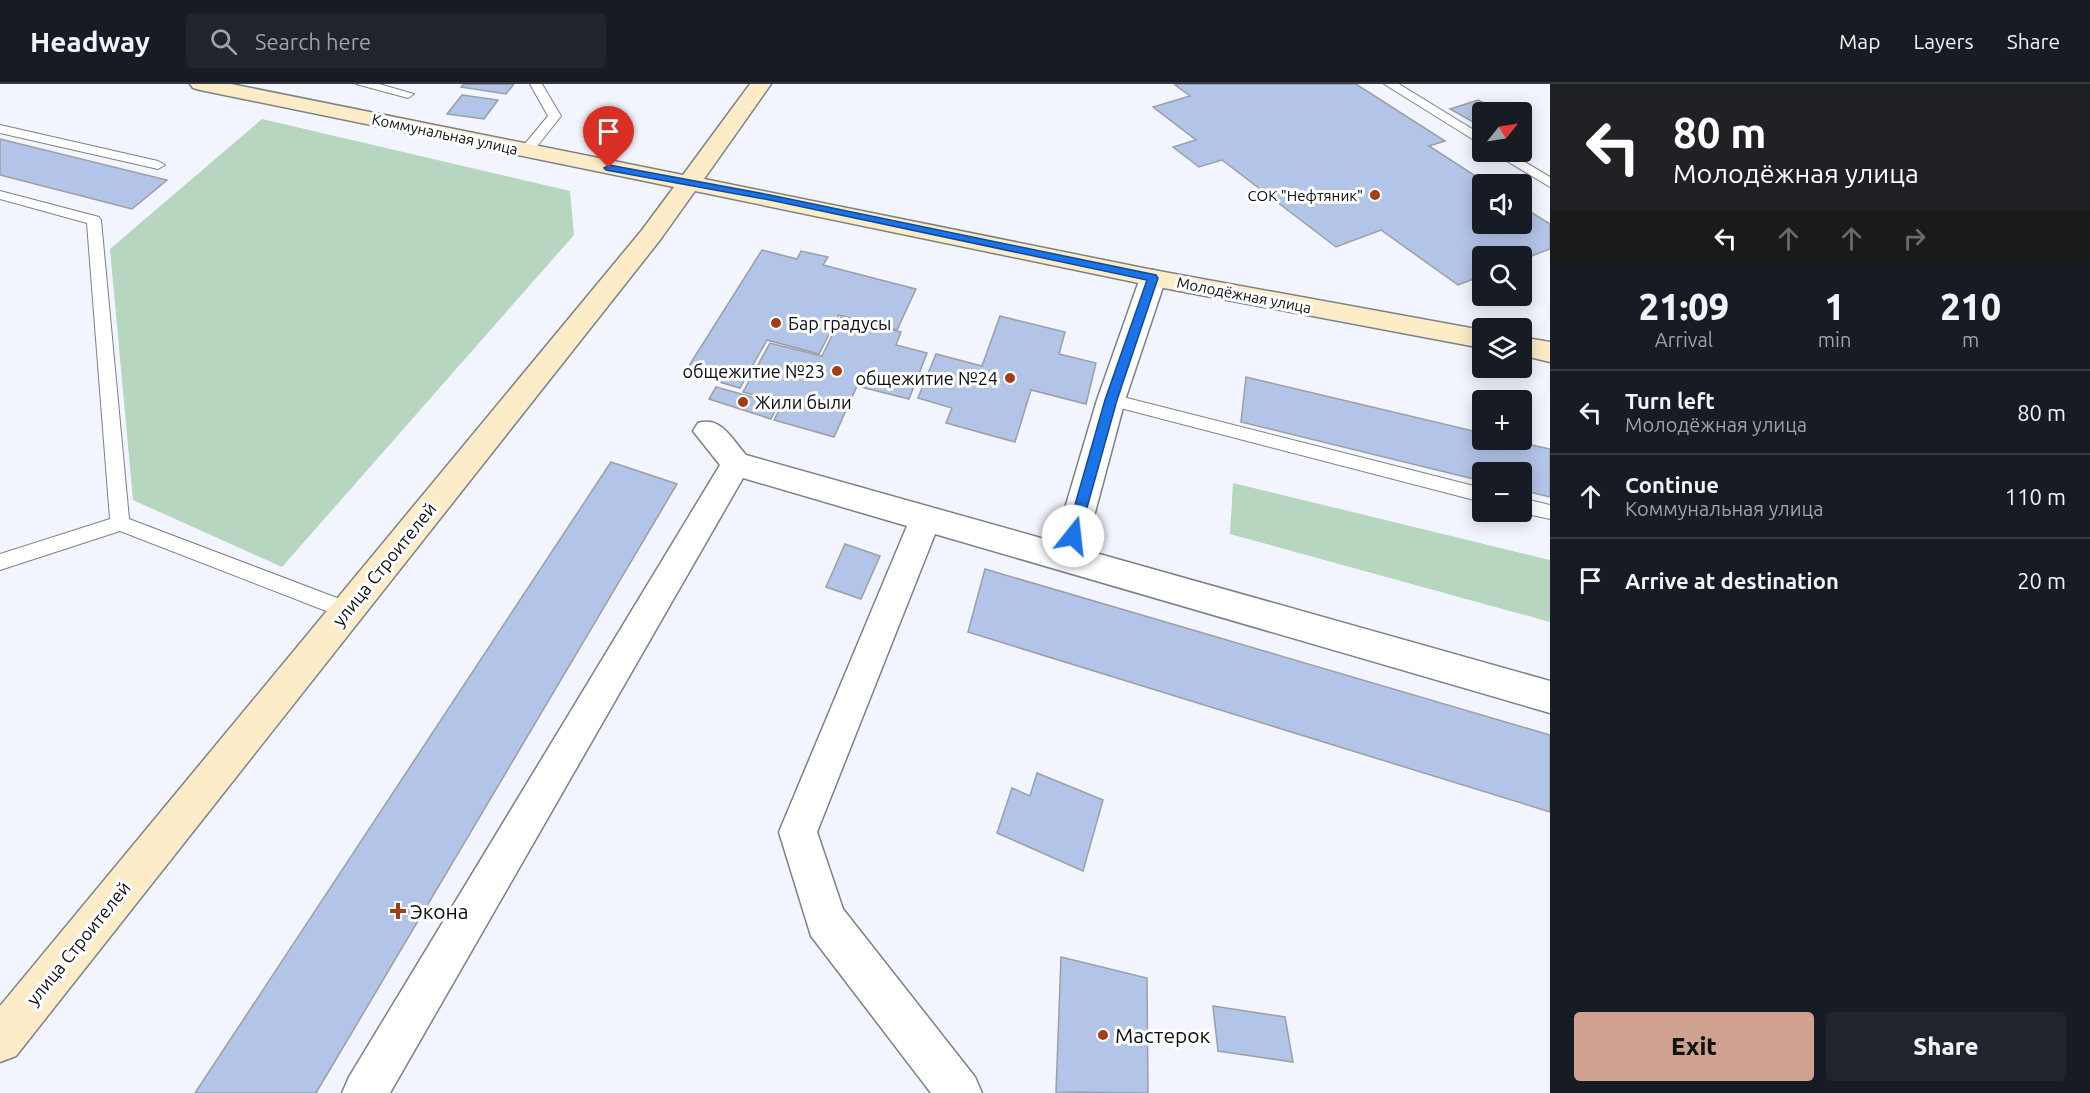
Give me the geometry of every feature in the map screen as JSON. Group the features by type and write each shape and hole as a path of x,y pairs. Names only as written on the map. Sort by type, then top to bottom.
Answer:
{"main road":[{"name":"Коммунальная улица","path":"200,84 690,183"},
{"name":"улица Строителей","path":"0,1040 651,235 761,84"},
{"name":"Молодёжная улица","path":"690,183 1153,278 1472,337"},
{"path":"1532,348 1550,352"}],"street":[{"path":"1066,559 1111,400 1153,278"},
{"path":"708,431 736,464 1550,697"},
{"path":"365,1093 736,464"},
{"path":"926,518 798,832 826,921 959,1093"}],"lane":[{"path":"362,84 408,94"},
{"path":"526,151 555,116 536,84"},
{"path":"1390,84 1472,135"},
{"path":"0,129 158,165"},
{"path":"1515,162 1550,183"},
{"path":"0,195 94,220 120,524"},
{"path":"1111,400 1472,492"},
{"path":"1532,508 1550,512"},
{"path":"0,562 120,524 346,610"}],"green space":[{"path":"262,119 570,191 574,235 282,567 133,500 110,249"},
{"path":"1233,483 1550,560 1550,622 1230,534"}],"building":[{"path":"464,84 514,84 506,94 461,87"},
{"name":"СОК \"Нефтяник\"","path":"1356,84 1445,141 1429,146 1472,174 1472,234 1532,234 1532,213 1550,224 1550,249 1532,256 1532,246 1472,246 1472,280 1458,285 1381,230 1336,247 1222,160 1199,167 1173,147 1196,140 1153,107 1190,96 1175,85"},
{"path":"462,95 498,100 484,119 447,114"},
{"path":"1478,100 1482,102 1472,102 1472,121 1450,109"},
{"path":"0,139 167,180 132,209 0,175"},
{"name":"Бар градусы","path":"762,250 797,259 801,251 828,257 823,265 916,289 897,330 839,315 819,354 767,340 740,388 685,372"},
{"name":"общежитие №24","path":"1000,316 1065,332 1059,354 1096,363 1086,404 1031,390 1015,442 946,423 952,408 918,398 936,354 982,366"},
{"name":"общежитие №23","path":"841,317 901,332 896,345 927,353 909,399 857,386 834,437 774,420 783,403 743,392 770,343 822,356"},
{"path":"1246,377 1472,431 1472,450 1532,450 1532,445 1550,449 1550,497 1532,493 1532,462 1472,462 1472,479 1241,422"},
{"name":"Жили были","path":"716,387 778,404 771,419 709,399"},
{"path":"611,462 677,484 316,1093 195,1093"},
{"path":"845,544 880,556 861,599 826,587"},
{"path":"985,569 1550,735 1550,812 968,632"},
{"path":"1037,773 1103,800 1083,871 997,833 1012,788 1030,796"},
{"name":"Мастерок","path":"1061,957 1147,978 1148,1093 1056,1092"},
{"path":"1213,1006 1285,1017 1293,1062 1218,1051"}],"place":[{"name":"СОК \"Нефтяник\"","path":"1375,195"},
{"name":"Бар градусы","path":"776,323"},
{"name":"общежитие №23","path":"837,371"},
{"name":"общежитие №24","path":"1010,378"},
{"name":"Жили были","path":"743,402"},
{"name":"Экона","path":"398,911"},
{"name":"Мастерок","path":"1103,1035"}],"route":[{"path":"609,168 770,198 1153,278 1134,326 1111,400 1073,536"}]}
